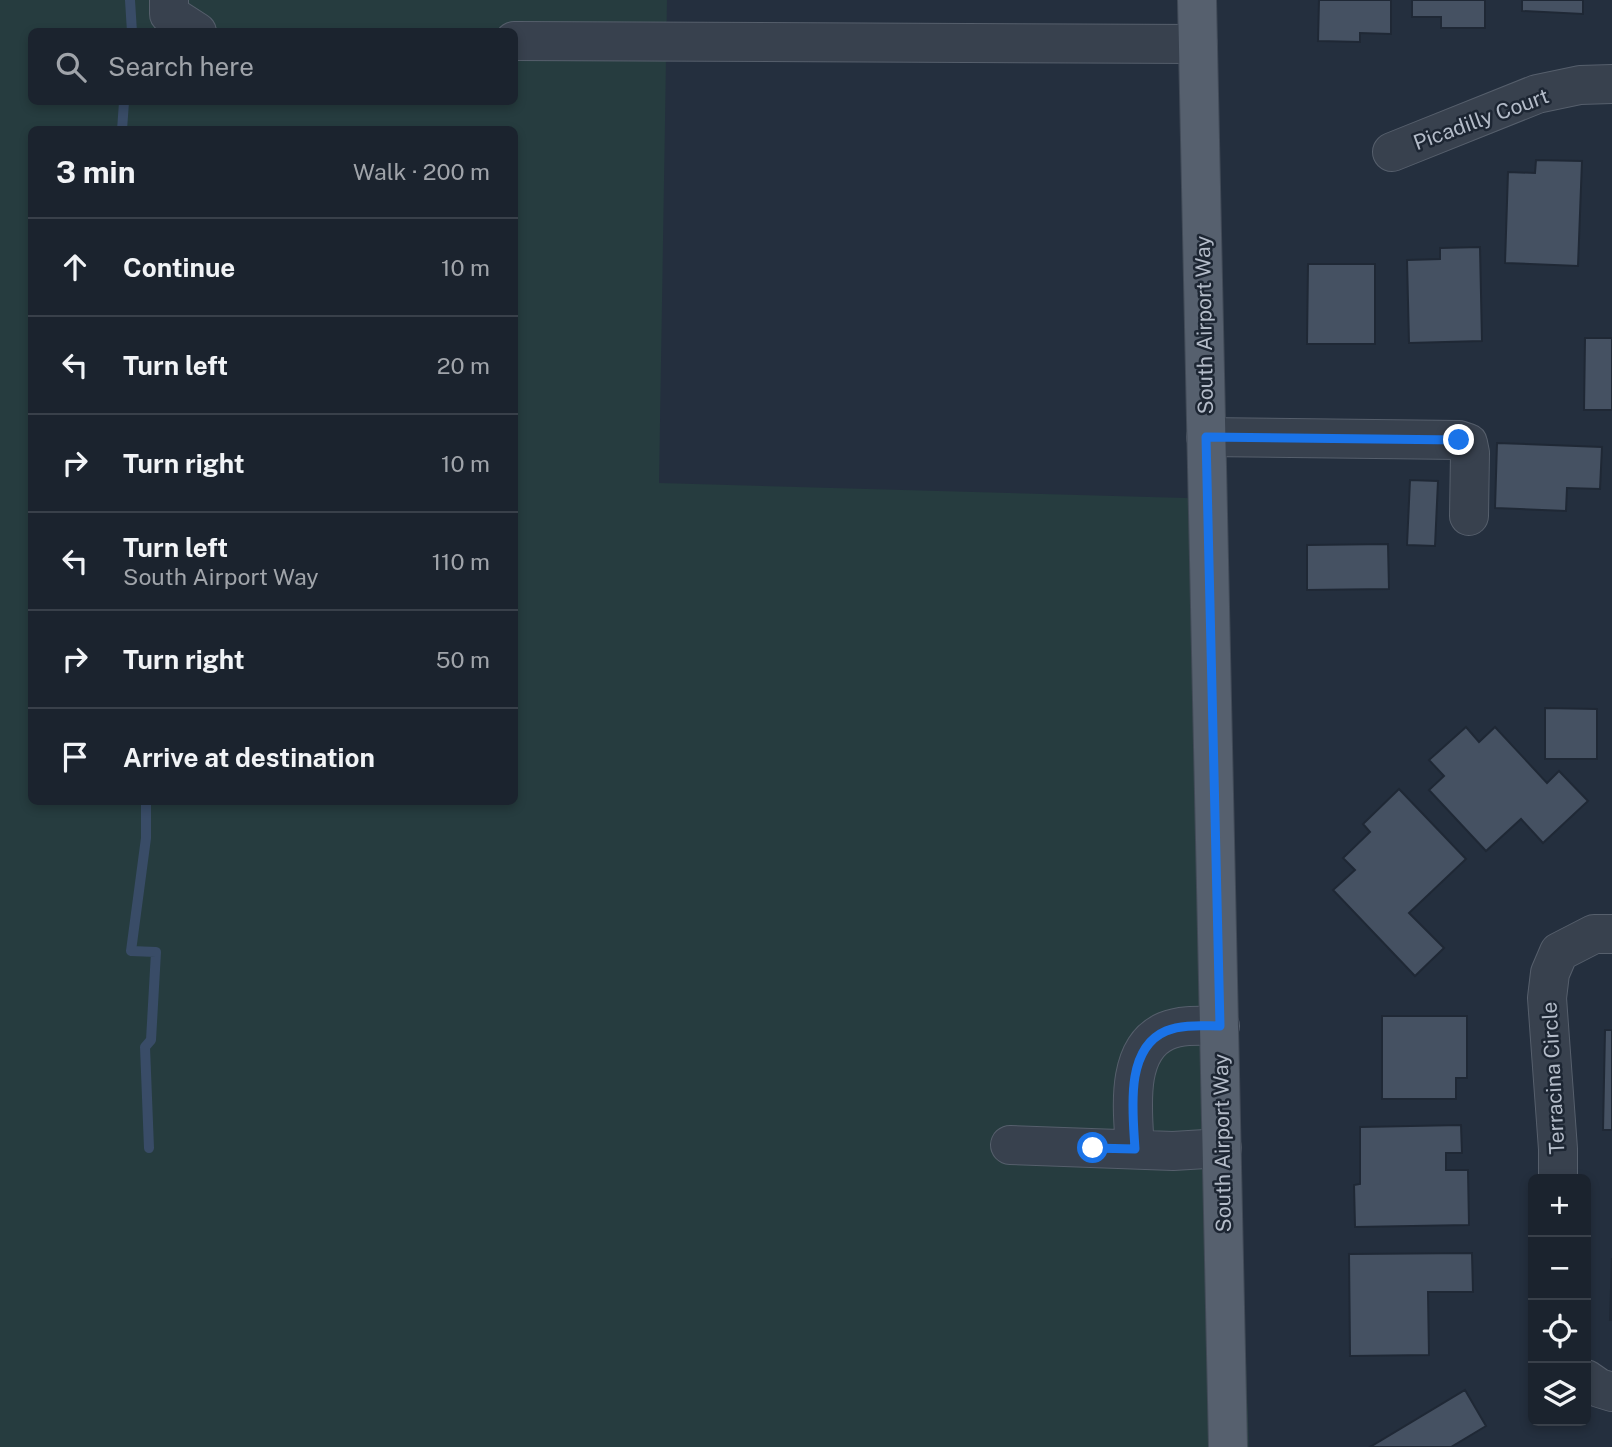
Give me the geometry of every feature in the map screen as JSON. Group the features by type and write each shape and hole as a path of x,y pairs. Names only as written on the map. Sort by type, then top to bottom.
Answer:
{"main road":[{"name":"South Airport Way","path":"1197,0 1228,1447"}],"street":[{"path":"169,0 169,14 191,28"},
{"path":"518,41 1198,44"},
{"name":"Picadilly Court","path":"1392,152 1536,94 1580,85 1612,83"},
{"path":"1206,437 1459,440 1468,443 1471,453 1469,516"},
{"name":"Terracina Circle","path":"1558,1174 1547,998 1549,973 1559,952 1594,934 1612,934"},
{"path":"1135,1149 1132,1090 1142,1055 1164,1031 1181,1026 1220,1026"},
{"path":"1010,1145 1173,1151 1222,1148"},
{"path":"1591,1382 1612,1392"}],"green space":[{"path":"0,0 667,0 659,483 1221,499 1226,771 1249,1447 0,1447"}],"building":[{"path":"1319,0 1391,0 1391,34 1360,33 1360,42 1318,41"},
{"path":"1412,0 1485,0 1485,28 1441,28 1441,17 1412,17"},
{"path":"1522,0 1583,0 1583,14 1522,11"},
{"path":"1536,160 1582,161 1578,266 1505,263 1508,172 1535,173"},
{"path":"1480,247 1482,341 1409,343 1407,260 1440,259 1440,248"},
{"path":"1308,264 1375,264 1375,344 1307,344"},
{"path":"1585,338 1612,338 1612,410 1584,410"},
{"path":"1497,443 1602,447 1600,489 1567,488 1566,511 1495,508"},
{"path":"1410,480 1438,481 1435,546 1407,545"},
{"path":"1388,544 1389,589 1307,590 1307,545"},
{"path":"1545,708 1597,709 1597,759 1545,759"},
{"path":"1466,727 1479,742 1495,727 1547,783 1559,771 1588,801 1543,843 1521,819 1486,851 1429,790 1444,776 1429,760"},
{"path":"1399,789 1466,859 1409,913 1444,948 1415,976 1333,890 1355,870 1343,858 1370,832 1363,824"},
{"path":"1382,1016 1467,1016 1467,1078 1456,1078 1456,1099 1382,1099"},
{"path":"1605,1030 1612,1030 1612,1130 1603,1130"},
{"path":"1461,1125 1462,1153 1446,1153 1446,1170 1468,1170 1469,1225 1355,1227 1354,1185 1360,1184 1360,1127"},
{"path":"1472,1253 1473,1292 1428,1292 1429,1355 1350,1356 1349,1254"},
{"path":"1612,1258 1612,1320 1610,1320"},
{"path":"1465,1390 1486,1426 1451,1447 1370,1447"}],"waterway":[{"path":"130,0 132,28"},
{"path":"122,126 124,105"},
{"path":"146,805 146,838 131,951 156,952 151,1040 145,1047 149,1148"}],"route":[{"path":"1093,1148 1135,1149 1132,1090 1142,1055 1153,1040 1164,1031 1181,1026 1220,1026 1206,437 1459,440"}]}
